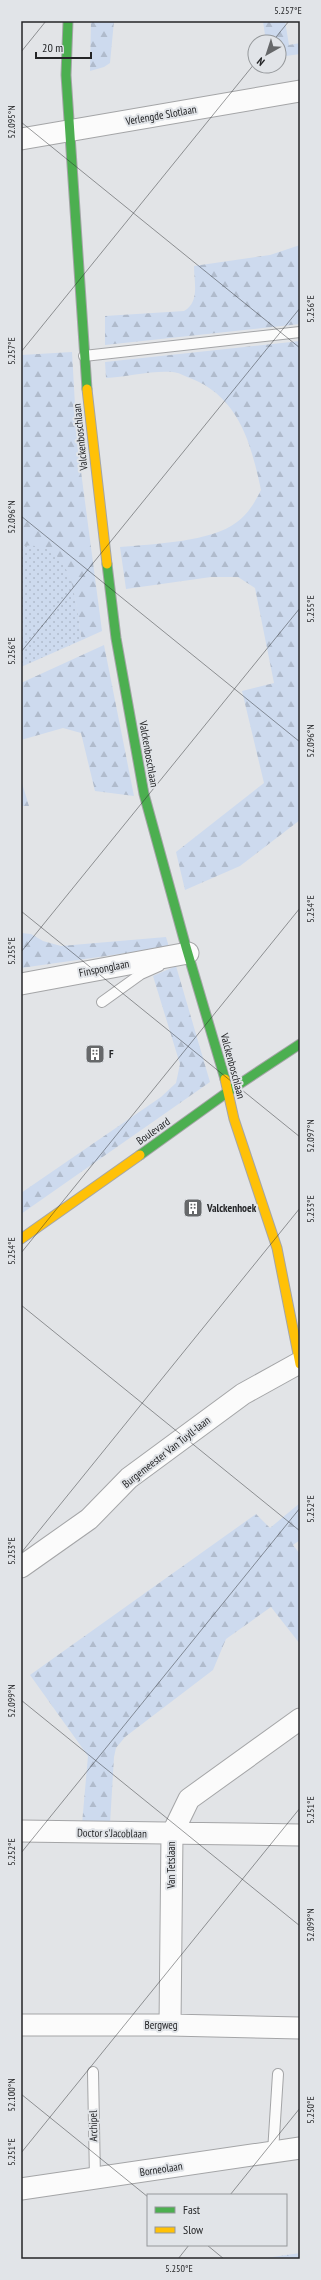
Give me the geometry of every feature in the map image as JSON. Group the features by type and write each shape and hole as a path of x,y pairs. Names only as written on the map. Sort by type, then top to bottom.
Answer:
{"street":[{"name":"Valckenboschlaan","path":"68,21 66,75 71,130 84,356 100,511 116,638 144,794 188,953 229,1091 234,1119 277,1248 300,1363"},
{"name":"Verlengde Slotlaan","path":"21,139 300,91"},
{"name":"Finsponglaan","path":"21,984 188,953"},
{"name":"Boulevard","path":"21,1239 229,1091 300,1044"},
{"name":"Burgemeester Van Tuyll-laan","path":"21,1567 89,1519 130,1478 243,1394 300,1363"},
{"name":"Van Tetslaan","path":"170,2025 172,1834 189,1798 300,1719"},
{"name":"Doctor s'Jacoblaan","path":"21,1831 172,1834 300,1834"},
{"name":"Bergweg","path":"21,2025 170,2025 300,2028"},
{"name":"Borneolaan","path":"21,2190 300,2148"}],"lane":[{"path":"84,356 300,332"},
{"path":"102,1002 141,974 188,953"},
{"name":"Archipel","path":"93,2072 95,2179"},
{"path":"273,2152 278,2074"}],"green space":[{"path":"91,21 114,21 110,63 104,67 90,71"},
{"path":"263,21 285,21 289,45 300,43 300,54 287,56 287,34 265,34"},
{"path":"300,245 300,324 105,345 105,316 184,311 189,307 192,303 195,292 194,266 270,255"},
{"path":"300,341 300,820 240,866 185,890 176,852 264,783 242,691 274,683 255,588 238,577 211,577 126,589 120,547 181,541 213,534 226,529 248,512 261,490 253,455 240,424 231,409 207,386 174,372 157,372 106,378 105,362"},
{"path":"72,352 77,441 102,631 82,640 74,591 62,562 52,552 39,546 21,546 21,355"},
{"path":"34,544 48,548 58,557 66,568 72,582 82,640 21,667 21,546"},
{"path":"104,645 134,796 95,791 81,733 63,728 21,740 21,683"},
{"path":"21,780 29,806 21,806"},
{"path":"21,933 31,934 43,941 61,946 166,937 169,947 21,968"},
{"path":"176,966 210,1082 21,1214 21,1193 161,1097 176,1083 180,1064 153,976"},
{"path":"300,1503 300,1540 293,1545 300,1554 300,1644 271,1607 226,1639 213,1670 125,1737 116,1748 114,1757 110,1824 82,1824 88,1756 30,1675 256,1514 270,1528"},
{"path":"300,2253 300,2259 259,2259"}],"traffic: fast":[{"path":"68,21 66,75 87,389"},
{"path":"107,564 116,638 144,794 186,947 225,1079"},
{"path":"140,1155 229,1091 300,1044"}],"traffic: slow":[{"path":"87,389 107,564"},
{"path":"225,1079 234,1119 277,1248 300,1364"},
{"path":"21,1239 140,1155"}],"place":[{"name":"F","path":"95,1054"},
{"name":"Valckenhoek","path":"193,1208"}]}
